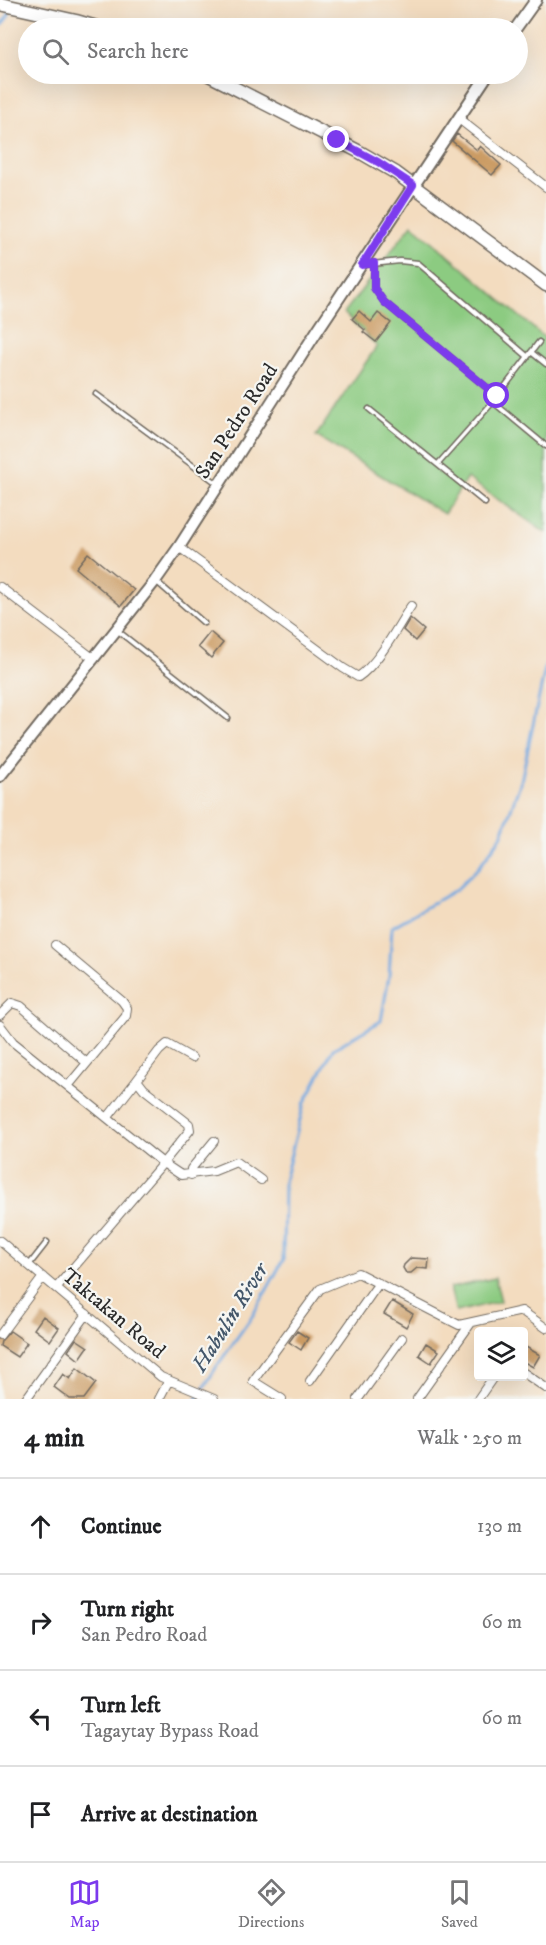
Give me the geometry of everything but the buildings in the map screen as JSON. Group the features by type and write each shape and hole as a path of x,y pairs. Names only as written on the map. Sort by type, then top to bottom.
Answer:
{"main road":[{"path":"0,4 61,18"},
{"path":"227,84 358,151 413,185 546,285"}],"street":[{"path":"523,18 536,0"},
{"name":"San Pedro Road","path":"0,776 179,547 319,328 482,84"},
{"path":"459,119 546,187"},
{"path":"179,547 358,677 379,653 411,606"},
{"path":"0,587 93,659"},
{"path":"56,945 122,1001 127,1008 126,1016 68,1086"},
{"path":"0,1015 12,1003 21,1006 87,1063"},
{"path":"0,1025 13,1042 181,1175 214,1172 236,1162 261,1180"},
{"path":"108,1117 159,1051 167,1044 192,1058"},
{"path":"56,1288 190,1130 189,1124 144,1089 137,1080"},
{"path":"191,1174 191,1169 214,1142"},
{"name":"Taktakan Road","path":"0,1241 161,1377 210,1398"},
{"path":"282,1399 253,1381 320,1289 358,1273 459,1325 522,1311 546,1328"},
{"path":"0,1335 43,1277"},
{"path":"310,1382 378,1283"},
{"path":"26,1399 87,1314"},
{"path":"417,1399 471,1323"},
{"path":"358,1399 402,1338"},
{"path":"528,1376 546,1388"},
{"path":"159,1399 169,1380"},
{"path":"478,1399 491,1381"}],"lane":[{"path":"362,265 400,261 418,262 529,354 546,364"},
{"path":"374,263 374,288 384,302 497,396"},
{"path":"438,464 493,402 539,342"},
{"path":"96,394 219,484"},
{"path":"493,402 546,446"},
{"path":"369,410 485,503"},
{"path":"155,580 204,623"},
{"path":"116,630 228,718"},
{"path":"29,1265 46,1242"}],"green space":[{"path":"412,224 546,339 546,533 467,478 444,514 316,436 377,346 344,313"},
{"path":"495,1278 501,1301 456,1312 450,1288"}],"waterway":[{"path":"0,27 9,15 9,11"},
{"name":"Habulin River","path":"197,1399 253,1315 283,1260 284,1181 304,1104 333,1049 381,1021 389,976 392,927 457,889 478,868 501,837 521,781 546,664"}],"route":[{"path":"337,140 378,162 413,185 362,265 374,263 374,288 384,302 497,396"}]}
